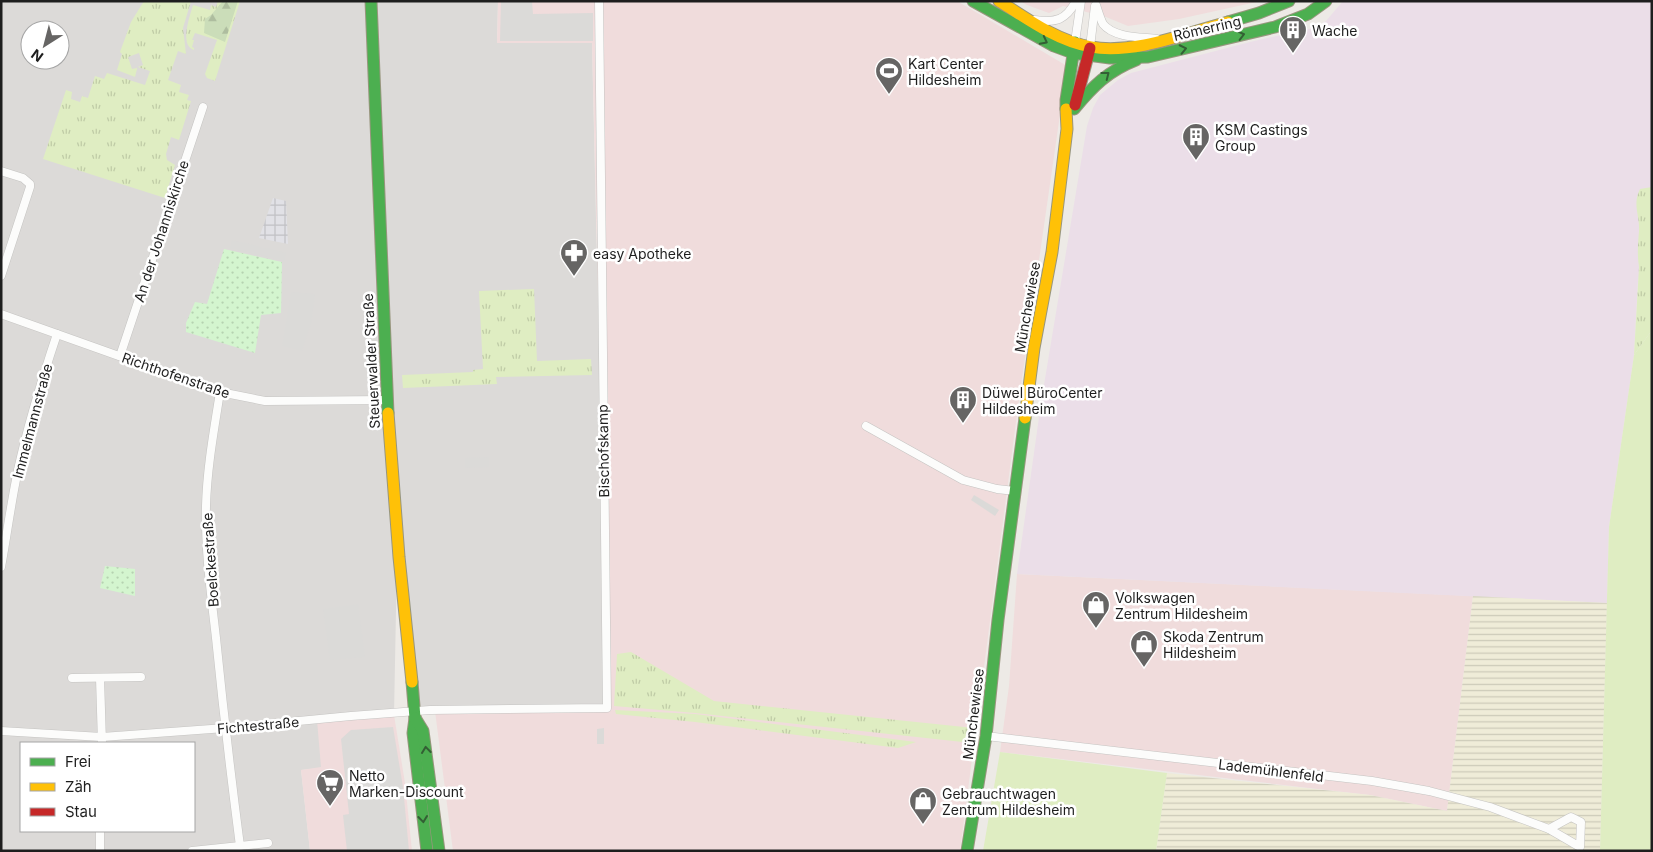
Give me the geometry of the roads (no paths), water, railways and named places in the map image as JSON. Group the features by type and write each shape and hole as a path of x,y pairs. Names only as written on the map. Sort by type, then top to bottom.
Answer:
{"main road":[{"name":"Steuerwalder Straße","path":"371,1 386,333 387,400 414,715 413,733 427,851"},
{"path":"973,1 1042,41 1089,51"},
{"path":"999,1 1074,47"},
{"name":"Römerring","path":"1089,51 1161,40 1260,13 1290,1"},
{"name":"Römerring","path":"1089,51 1110,58 1148,57 1275,27 1308,14 1326,1"},
{"name":"Münchewiese","path":"1068,129 1066,100 1074,47"},
{"name":"Münchewiese","path":"967,851 986,736 998,620 1034,348 1052,252 1068,129 1089,51"},
{"name":"Münchewiese","path":"1074,109 1096,83 1111,71 1148,57"},
{"name":"Steuerwalder Straße","path":"414,715 424,732 439,851"}],"street":[{"name":"Bischofskamp","path":"414,715 607,708 599,1"},
{"path":"1029,20 1052,22 1064,18 1071,11 1076,1"},
{"path":"1074,47 1081,1"},
{"path":"1096,3 1104,25 1112,31 1161,40"},
{"path":"1089,51 1096,3"},
{"name":"An der Johanniskirche","path":"120,356 203,107"},
{"path":"1,171 26,180 30,184 1,276"},
{"name":"Richthofenstraße","path":"1,314 220,392 265,401 387,400"},
{"name":"Immelmannstraße","path":"1,567 8,520 23,449 57,334"},
{"name":"Boelckestraße","path":"220,392 211,451 206,521 211,594 225,728 240,846"},
{"path":"866,426 963,480 997,489 1015,491"},
{"path":"72,678 141,677"},
{"path":"100,678 102,740"},
{"name":"Fichtestraße","path":"1,731 102,740 225,728 414,715"},
{"name":"Lademühlenfeld","path":"986,736 1372,781 1437,793 1490,807 1549,829 1584,849"},
{"name":"Lademühlenfeld","path":"1549,829 1571,817 1581,822 1584,849"},
{"path":"100,832 100,851"},
{"path":"192,851 268,844"}],"place":[{"name":"Wache","path":"1293,54"},
{"name":"Kart Center Hildesheim","path":"889,95"},
{"name":"KSM Castings Group","path":"1196,161"},
{"name":"easy Apotheke","path":"574,277"},
{"name":"Düwel BüroCenter Hildesheim","path":"963,424"},
{"name":"Volkswagen Zentrum Hildesheim","path":"1096,629"},
{"name":"Skoda Zentrum Hildesheim","path":"1144,668"},
{"name":"Netto Marken-Discount","path":"330,807"},
{"name":"Gebrauchtwagen Zentrum Hildesheim","path":"923,825"}]}
